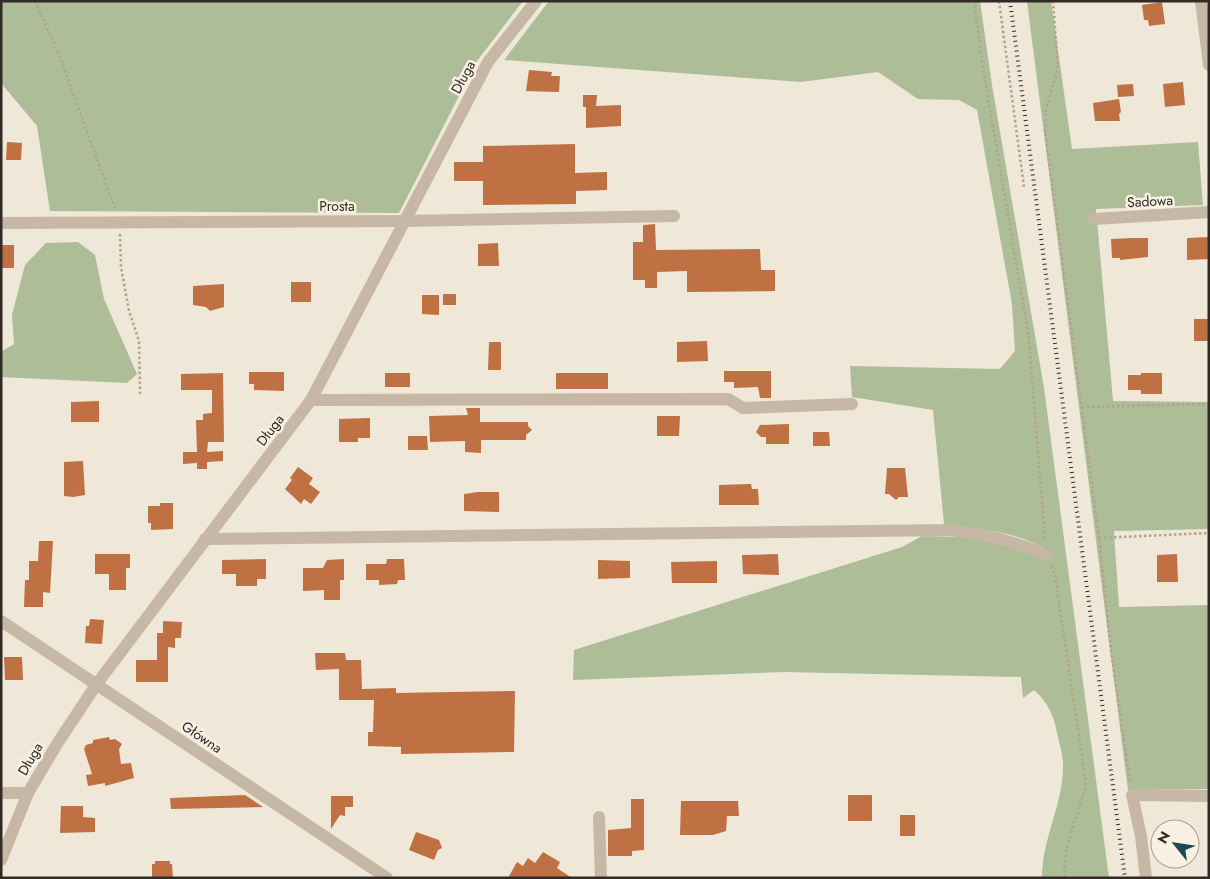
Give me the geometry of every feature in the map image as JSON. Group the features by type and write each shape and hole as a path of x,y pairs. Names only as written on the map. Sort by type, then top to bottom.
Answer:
{"street":[{"name":"Długa","path":"1,860 28,793 56,744 96,685 311,400 488,62 536,1"},
{"path":"1200,1 1209,65"},
{"name":"Sadowa","path":"1094,219 1209,212"},
{"name":"Prosta","path":"1,223 404,221 674,216"},
{"path":"311,400 728,399 743,408 852,404"},
{"path":"205,539 950,530 982,533 1026,546 1046,555"},
{"name":"Główna","path":"1,621 387,878"},
{"path":"1,793 28,793"},
{"path":"1146,878 1132,795 1209,796"},
{"path":"599,817 601,878"}],"path":[{"path":"35,1 60,57 120,223 121,267 129,311 140,340 140,394"},
{"path":"974,1 982,61 1029,340 1046,555 1055,575 1086,784 1082,805 1069,836 1064,863 1065,878"},
{"path":"999,1 1024,187"},
{"path":"1054,1 1058,70 1046,108 1045,131 1100,538 1111,651 1132,795"},
{"path":"1082,406 1209,404"},
{"path":"1100,538 1209,533"}],"green space":[{"path":"1,1 523,1 477,61 399,213 50,211 37,126 1,83"},
{"path":"549,1 980,1 992,85 1044,388 1109,878 1042,878 1045,849 1060,793 1063,760 1056,727 1050,710 1034,690 1023,698 1021,677 784,672 573,680 574,650 902,547 922,536 960,537 1042,547 1007,534 944,524 933,410 852,397 850,366 1000,369 1015,351 1012,304 977,110 959,100 918,99 878,72 801,82 504,60"},
{"path":"1027,1 1051,1 1072,149 1198,142 1203,205 1096,209 1113,401 1209,402 1209,529 1114,531 1119,607 1209,605 1209,789 1128,790"},
{"path":"78,242 95,255 104,299 137,374 127,383 1,377 1,352 14,344 12,315 25,265 46,243"}],"building":[{"path":"1162,2 1165,24 1149,26 1148,20 1144,20 1142,5"},
{"path":"529,70 552,72 551,76 560,76 559,92 526,91"},
{"path":"1183,82 1185,105 1165,107 1163,84"},
{"path":"1133,84 1134,96 1118,97 1117,85"},
{"path":"583,95 597,95 596,106 621,105 621,126 586,128 586,107 583,107"},
{"path":"1119,99 1120,121 1095,121 1093,103"},
{"path":"7,142 22,143 21,160 6,160"},
{"path":"575,144 575,173 607,172 607,190 576,191 576,204 483,205 483,181 454,181 454,162 483,162 483,146"},
{"path":"655,224 656,250 760,249 761,270 775,270 775,291 687,292 687,271 657,272 657,288 645,288 645,280 633,280 633,242 643,242 643,225"},
{"path":"1209,237 1209,259 1187,260 1187,238"},
{"path":"1148,238 1148,257 1120,260 1120,258 1112,258 1111,239"},
{"path":"498,243 499,266 478,266 478,244"},
{"path":"1,245 14,245 14,268 1,268"},
{"path":"291,282 311,282 311,302 291,302"},
{"path":"224,284 224,307 210,311 206,307 193,305 193,286"},
{"path":"443,294 456,294 456,305 443,305"},
{"path":"422,295 439,295 439,315 422,314"},
{"path":"1194,319 1209,319 1209,341 1194,341"},
{"path":"707,341 708,361 677,362 677,342"},
{"path":"489,342 501,342 501,370 488,370"},
{"path":"724,371 771,371 771,398 760,398 758,387 734,388 734,382 724,382"},
{"path":"249,372 284,372 284,391 254,390 254,384 249,384"},
{"path":"223,373 224,442 208,442 207,452 223,451 223,461 207,462 207,469 197,469 197,463 183,464 183,452 197,452 196,420 203,420 203,414 212,413 212,390 181,390 181,374"},
{"path":"385,373 410,373 410,387 385,387"},
{"path":"556,373 608,373 608,389 556,389"},
{"path":"1141,373 1162,373 1162,394 1141,394 1141,390 1128,390 1128,375 1141,375"},
{"path":"99,401 99,422 71,422 71,402"},
{"path":"466,408 480,408 480,422 528,422 528,426 532,430 526,435 526,440 481,440 481,453 465,452 465,441 430,442 429,416 468,415"},
{"path":"657,416 680,416 679,436 657,436"},
{"path":"370,418 370,438 358,438 358,442 339,442 339,419"},
{"path":"789,424 789,444 766,444 766,437 761,437 756,432 760,425"},
{"path":"813,432 829,432 830,446 813,446"},
{"path":"408,436 427,436 428,450 408,450"},
{"path":"83,461 85,495 64,496 64,462"},
{"path":"298,467 313,478 309,484 320,492 311,504 304,499 301,504 285,489"},
{"path":"887,468 905,468 908,497 899,497 896,500 889,494 885,494"},
{"path":"751,484 752,489 758,489 759,505 719,505 719,485"},
{"path":"499,492 499,512 464,511 464,494"},
{"path":"160,503 173,503 173,529 151,530 151,523 148,523 148,506 160,506"},
{"path":"39,541 53,541 50,593 43,592 43,607 24,607 25,580 29,580 29,561 38,561"},
{"path":"95,554 130,554 130,568 126,568 126,590 109,590 109,574 95,574"},
{"path":"778,554 779,575 743,574 742,555"},
{"path":"1177,554 1178,582 1157,582 1157,555"},
{"path":"266,559 266,579 257,579 257,586 236,586 236,574 222,574 222,560"},
{"path":"344,559 344,580 340,580 340,600 324,600 324,590 303,591 303,568 323,568 327,560"},
{"path":"387,559 404,559 405,580 398,580 397,584 379,585 379,580 366,580 366,564 386,564"},
{"path":"598,560 630,561 630,578 598,579"},
{"path":"717,561 717,583 672,583 671,562"},
{"path":"90,619 104,620 102,644 85,643 86,626 89,626"},
{"path":"163,621 182,622 181,638 175,638 175,648 168,647 168,682 136,682 136,660 157,660 157,633 163,633"},
{"path":"315,653 345,653 346,660 361,660 362,689 396,688 396,693 515,691 514,752 401,754 401,747 368,746 368,732 373,732 374,700 339,700 339,669 316,670"},
{"path":"4,657 22,657 23,680 5,680"},
{"path":"109,737 110,740 115,739 122,744 119,749 121,764 131,763 134,778 105,786 105,783 88,786 86,775 92,774 84,749 86,745 93,743 93,740"},
{"path":"245,795 263,807 171,809 170,798"},
{"path":"848,795 872,795 872,821 848,821"},
{"path":"331,796 353,796 353,807 345,807 345,816 340,815 331,829"},
{"path":"631,799 644,799 644,850 632,851 632,856 608,856 608,830 631,828"},
{"path":"681,801 738,801 739,816 727,816 726,831 713,835 680,835"},
{"path":"61,806 83,806 83,817 95,818 95,832 60,833"},
{"path":"900,815 915,815 915,836 900,836"},
{"path":"416,832 439,840 442,848 438,850 434,860 409,850"},
{"path":"543,852 560,862 557,868 572,878 508,878 517,862 523,866 528,858 535,863"},
{"path":"155,861 170,861 173,878 152,878 152,864 155,864"}],"railway":[{"path":"1010,1 1125,878"}]}
